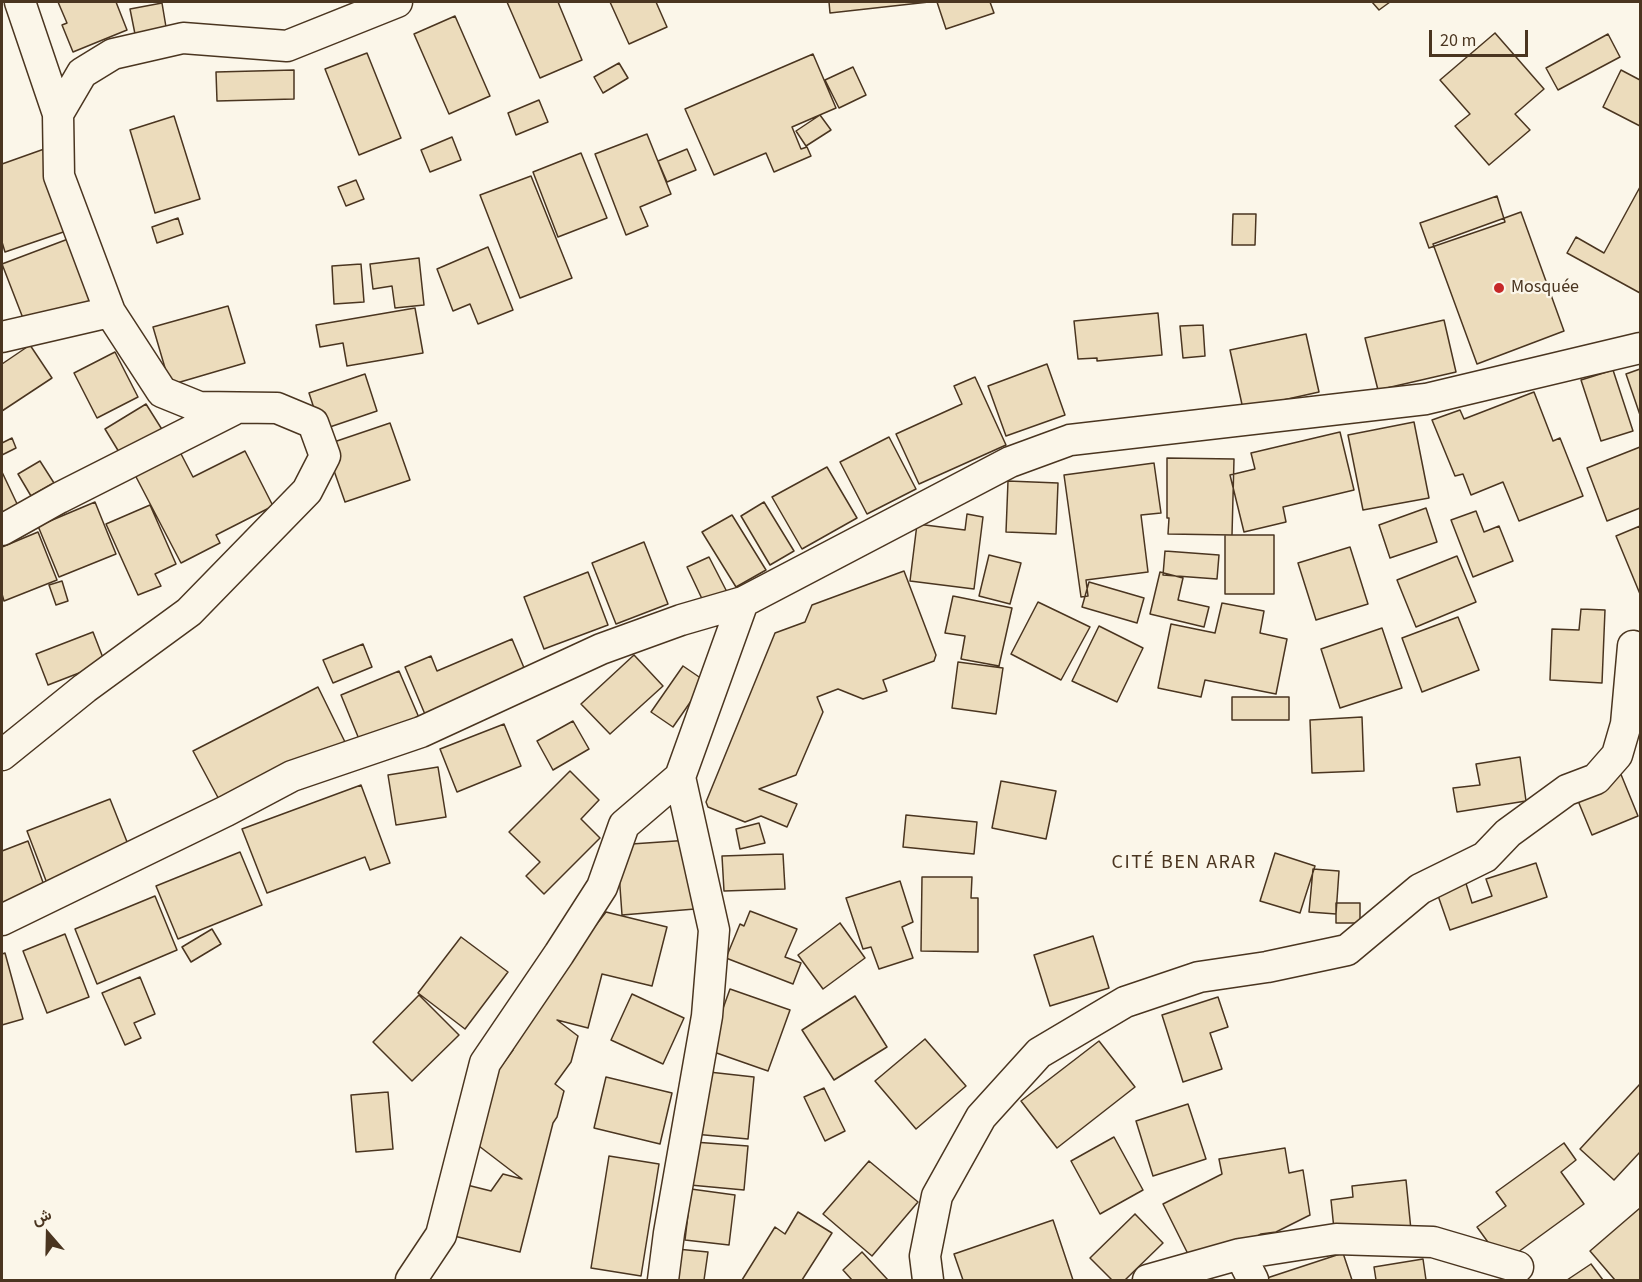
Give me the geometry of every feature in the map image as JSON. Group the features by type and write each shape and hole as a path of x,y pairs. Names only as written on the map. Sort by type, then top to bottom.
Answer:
{"street":[{"path":"2,755 85,688 189,612 307,491 325,456 313,423 277,408 199,408 162,392 110,312 59,176 58,114 20,2"},
{"path":"58,114 82,73 113,54 183,38 287,46 397,2"},
{"path":"8,339 110,312"},
{"path":"2,920 226,811 292,776 421,732 601,649 681,620 743,602 1010,462 1070,440 1426,399 1641,348"},
{"path":"2,530 59,498 239,408"},
{"path":"411,1281 441,1235 485,1063 560,954 602,887 624,825 680,777 743,602"},
{"path":"928,1281 926,1256 937,1196 981,1117 1039,1053 1125,1002 1199,977 1267,967 1347,950 1420,889 1485,857 1508,833 1567,790 1596,779 1617,755 1626,724 1633,646"},
{"path":"663,1281 669,1233 707,1016 714,930 680,777"},
{"path":"1148,1281 1240,1254 1336,1239 1433,1242 1518,1267"},
{"path":"1240,1254 1253,1281"}],"building":[{"path":"58,2 116,2 127,30 73,52 62,25 67,23"},
{"path":"507,2 558,2 582,60 540,78"},
{"path":"610,2 656,2 667,27 629,44"},
{"path":"829,2 929,2 830,13"},
{"path":"937,2 990,2 994,13 946,29"},
{"path":"1372,2 1390,2 1379,10"},
{"path":"162,3 167,33 136,39 130,9"},
{"path":"455,16 490,96 449,114 414,34"},
{"path":"1495,33 1544,89 1515,114 1530,130 1489,165 1455,126 1470,114 1440,80"},
{"path":"1608,34 1620,57 1558,90 1546,68"},
{"path":"367,53 401,138 359,155 325,69"},
{"path":"813,54 836,108 792,127 801,149 807,147 811,156 774,172 766,153 714,175 685,109"},
{"path":"619,63 628,78 603,93 594,77"},
{"path":"853,67 866,95 839,108 825,80"},
{"path":"294,70 294,99 217,101 216,72"},
{"path":"1621,70 1640,80 1640,126 1603,107"},
{"path":"539,100 548,122 516,135 508,113"},
{"path":"820,115 831,130 806,146 796,131"},
{"path":"174,116 200,199 155,213 130,130"},
{"path":"647,134 671,194 640,207 648,226 626,235 595,154"},
{"path":"452,137 461,160 430,172 421,150"},
{"path":"47,148 75,228 5,252 2,242 2,164"},
{"path":"687,149 696,170 667,182 658,161"},
{"path":"581,153 607,218 558,237 533,172"},
{"path":"531,176 572,278 520,298 480,195"},
{"path":"356,180 364,199 346,206 338,187"},
{"path":"1640,187 1640,293 1567,253 1576,237 1604,253"},
{"path":"1497,196 1505,222 1429,248 1420,223"},
{"name":"Mosquée","path":"1521,212 1564,331 1477,364 1433,244"},
{"path":"1233,214 1256,214 1255,245 1232,245"},
{"path":"178,218 183,234 157,243 152,227"},
{"path":"76,236 100,297 26,326 2,264"},
{"path":"488,247 513,310 478,324 470,304 453,311 437,269"},
{"path":"419,258 424,305 395,308 392,286 373,289 370,264"},
{"path":"361,264 364,302 334,304 332,266"},
{"path":"228,306 245,363 170,385 153,327"},
{"path":"415,308 423,353 347,366 343,343 320,347 316,325"},
{"path":"1158,313 1162,355 1097,361 1097,358 1078,359 1074,321"},
{"path":"1444,320 1456,372 1378,390 1365,338"},
{"path":"1203,325 1205,356 1183,358 1180,326"},
{"path":"1306,334 1319,392 1243,409 1230,350"},
{"path":"30,345 52,378 2,411 2,364"},
{"path":"115,352 138,397 97,418 74,373"},
{"path":"1047,364 1065,415 1006,436 988,386"},
{"path":"1640,369 1640,415 1626,374"},
{"path":"1613,370 1633,431 1601,441 1581,380"},
{"path":"365,374 377,411 321,430 309,393"},
{"path":"975,377 1006,445 919,484 896,434 962,404 954,386"},
{"path":"1534,392 1553,441 1560,438 1583,496 1519,521 1503,482 1471,495 1463,474 1455,476 1432,420 1460,410 1464,419"},
{"path":"146,404 163,431 122,457 105,429"},
{"path":"1414,422 1429,498 1363,510 1348,435"},
{"path":"390,423 410,480 345,502 325,445"},
{"path":"1340,432 1354,490 1283,507 1286,522 1244,532 1230,475 1255,469 1251,453"},
{"path":"889,437 916,489 867,514 840,462"},
{"path":"12,438 16,448 2,455 2,443"},
{"path":"1640,447 1640,508 1607,521 1587,468"},
{"path":"179,450 193,477 245,451 273,506 216,535 220,543 181,563 134,473"},
{"path":"1167,458 1234,459 1232,535 1168,534"},
{"path":"40,461 54,483 31,496 18,474"},
{"path":"1154,463 1161,513 1141,515 1148,572 1086,580 1088,596 1081,597 1064,475"},
{"path":"827,467 857,518 802,549 772,497"},
{"path":"2,472 19,508 2,517"},
{"path":"1008,481 1058,483 1056,534 1006,532"},
{"path":"95,502 116,554 59,577 38,526"},
{"path":"764,502 794,551 770,565 741,516"},
{"path":"150,505 176,564 155,574 161,586 138,595 106,524"},
{"path":"1426,508 1437,542 1390,558 1379,525"},
{"path":"1476,511 1484,532 1499,526 1513,561 1473,577 1451,520"},
{"path":"967,514 983,517 974,589 910,581 917,524 965,530"},
{"path":"732,515 766,570 736,587 702,532"},
{"path":"1640,526 1640,594 1616,536"},
{"path":"38,532 57,580 4,601 2,547"},
{"path":"1225,535 1274,535 1274,594 1225,594"},
{"path":"644,542 668,604 616,624 592,563"},
{"path":"1350,547 1368,604 1316,620 1298,563"},
{"path":"1165,551 1219,555 1217,579 1163,575"},
{"path":"989,555 1021,563 1010,604 979,596"},
{"path":"1457,556 1476,602 1416,627 1397,580"},
{"path":"709,557 727,592 704,603 687,567"},
{"path":"904,571 936,655 934,661 883,680 887,691 863,699 838,689 817,697 823,712 796,775 759,789 797,804 787,827 761,816 745,822 708,807 706,802 775,633 805,622 812,605"},
{"path":"588,572 608,625 544,649 524,597"},
{"path":"1160,572 1183,578 1178,600 1209,607 1204,627 1150,614"},
{"path":"62,581 68,601 56,605 49,585"},
{"path":"1089,582 1144,598 1137,623 1082,607"},
{"path":"953,596 1012,608 999,666 961,659 965,636 945,633"},
{"path":"1038,602 1090,627 1061,680 1011,654"},
{"path":"1222,603 1264,611 1260,633 1287,639 1276,694 1205,680 1201,697 1158,688 1171,624 1215,633"},
{"path":"1581,609 1605,610 1602,683 1550,680 1552,629 1579,630"},
{"path":"1458,617 1479,670 1422,692 1402,638"},
{"path":"1099,626 1143,648 1117,702 1072,681"},
{"path":"1382,628 1402,688 1340,708 1321,649"},
{"path":"93,632 105,663 48,685 36,654"},
{"path":"512,639 527,675 427,719 405,667 431,656 437,671"},
{"path":"363,644 372,667 333,683 323,660"},
{"path":"634,655 663,686 610,734 581,704"},
{"path":"958,662 1003,668 996,714 952,708"},
{"path":"683,666 705,681 673,727 651,712"},
{"path":"399,671 420,720 361,744 341,695"},
{"path":"318,687 345,742 222,805 193,751"},
{"path":"1232,697 1289,697 1289,720 1232,720"},
{"path":"1362,717 1364,771 1312,773 1310,720"},
{"path":"573,721 589,749 553,770 537,741"},
{"path":"504,724 521,766 457,792 440,749"},
{"path":"1520,757 1526,801 1457,812 1453,788 1480,785 1476,764"},
{"path":"438,767 446,817 396,825 388,775"},
{"path":"570,771 599,800 581,819 600,838 544,894 526,876 540,862 509,832"},
{"path":"1620,772 1638,816 1592,835 1574,791"},
{"path":"1001,781 1056,791 1046,839 992,828"},
{"path":"361,785 390,863 370,870 365,857 267,893 242,829"},
{"path":"110,799 137,867 53,899 27,831"},
{"path":"906,815 977,822 974,854 903,847"},
{"path":"759,823 765,843 740,849 736,829"},
{"path":"690,840 695,909 622,915 617,845"},
{"path":"28,841 49,899 2,916 2,851"},
{"path":"240,852 262,905 178,939 156,886"},
{"path":"1275,853 1315,866 1300,913 1260,901"},
{"path":"783,854 785,889 724,891 722,856"},
{"path":"1536,863 1547,897 1450,930 1435,887 1464,877 1472,903 1492,896 1486,879"},
{"path":"1313,869 1339,871 1336,914 1309,912"},
{"path":"922,877 972,877 971,898 978,898 978,952 921,951"},
{"path":"900,881 913,922 902,927 913,958 879,969 871,947 863,949 846,898"},
{"path":"155,896 177,950 97,984 75,929"},
{"path":"1336,903 1360,903 1360,923 1336,923"},
{"path":"750,911 797,929 785,957 801,963 793,984 726,958 740,924 744,926"},
{"path":"606,912 667,927 652,986 602,974 588,1028 557,1020 578,1036 571,1062 555,1084 564,1091 557,1117 553,1123 520,1252 454,1236 467,1185 491,1191 503,1174 522,1179 475,1143 491,1080 513,1050 523,1014 586,929 592,930"},
{"path":"840,923 865,958 823,989 798,955"},
{"path":"212,929 221,944 191,962 182,947"},
{"path":"65,934 89,997 47,1013 23,951"},
{"path":"1093,936 1109,988 1050,1006 1034,955"},
{"path":"461,937 508,972 465,1029 418,993"},
{"path":"5,953 23,1019 2,1025 2,954"},
{"path":"140,977 155,1014 134,1023 141,1038 125,1045 102,993"},
{"path":"730,989 790,1010 768,1071 708,1050"},
{"path":"632,994 684,1018 663,1064 611,1040"},
{"path":"419,995 459,1035 412,1081 373,1042"},
{"path":"855,996 887,1047 834,1080 802,1030"},
{"path":"1218,997 1228,1027 1210,1033 1222,1069 1183,1082 1162,1015"},
{"path":"925,1039 966,1086 916,1129 875,1081"},
{"path":"1099,1041 1135,1087 1057,1148 1021,1101"},
{"path":"700,1071 754,1077 748,1139 694,1134"},
{"path":"606,1077 672,1093 660,1144 594,1128"},
{"path":"1640,1084 1640,1152 1614,1180 1580,1149"},
{"path":"824,1088 845,1131 825,1141 804,1097"},
{"path":"388,1092 393,1149 356,1152 351,1095"},
{"path":"1188,1104 1206,1159 1153,1176 1136,1121"},
{"path":"1114,1137 1143,1190 1100,1214 1071,1161"},
{"path":"694,1142 748,1146 744,1190 690,1185"},
{"path":"1564,1143 1576,1160 1561,1172 1584,1204 1503,1263 1477,1227 1506,1206 1496,1192"},
{"path":"1285,1148 1289,1173 1303,1170 1310,1215 1276,1232 1261,1234 1253,1239 1189,1256 1163,1204 1222,1174 1219,1159"},
{"path":"609,1156 659,1164 641,1276 591,1268"},
{"path":"869,1161 918,1202 872,1256 823,1214"},
{"path":"1406,1180 1411,1230 1335,1239 1331,1200 1353,1197 1352,1186"},
{"path":"691,1189 735,1195 729,1245 685,1240"},
{"path":"1640,1208 1640,1280 1615,1280 1590,1251"},
{"path":"798,1212 832,1233 802,1280 742,1280 775,1227 785,1234"},
{"path":"1135,1214 1163,1243 1125,1280 1112,1280 1090,1258"},
{"path":"1053,1220 1073,1280 963,1280 954,1254"},
{"path":"677,1249 708,1252 704,1280 673,1280"},
{"path":"862,1252 888,1280 852,1280 843,1270"},
{"path":"1343,1253 1352,1280 1267,1280 1267,1278"},
{"path":"1423,1259 1426,1280 1376,1280 1374,1267"},
{"path":"1591,1264 1603,1280 1567,1280"}],"place":[{"name":"Mosquée","path":"1499,288"}],"district":[{"name":"CITÉ BEN ARAR","path":"1184,864"}]}
